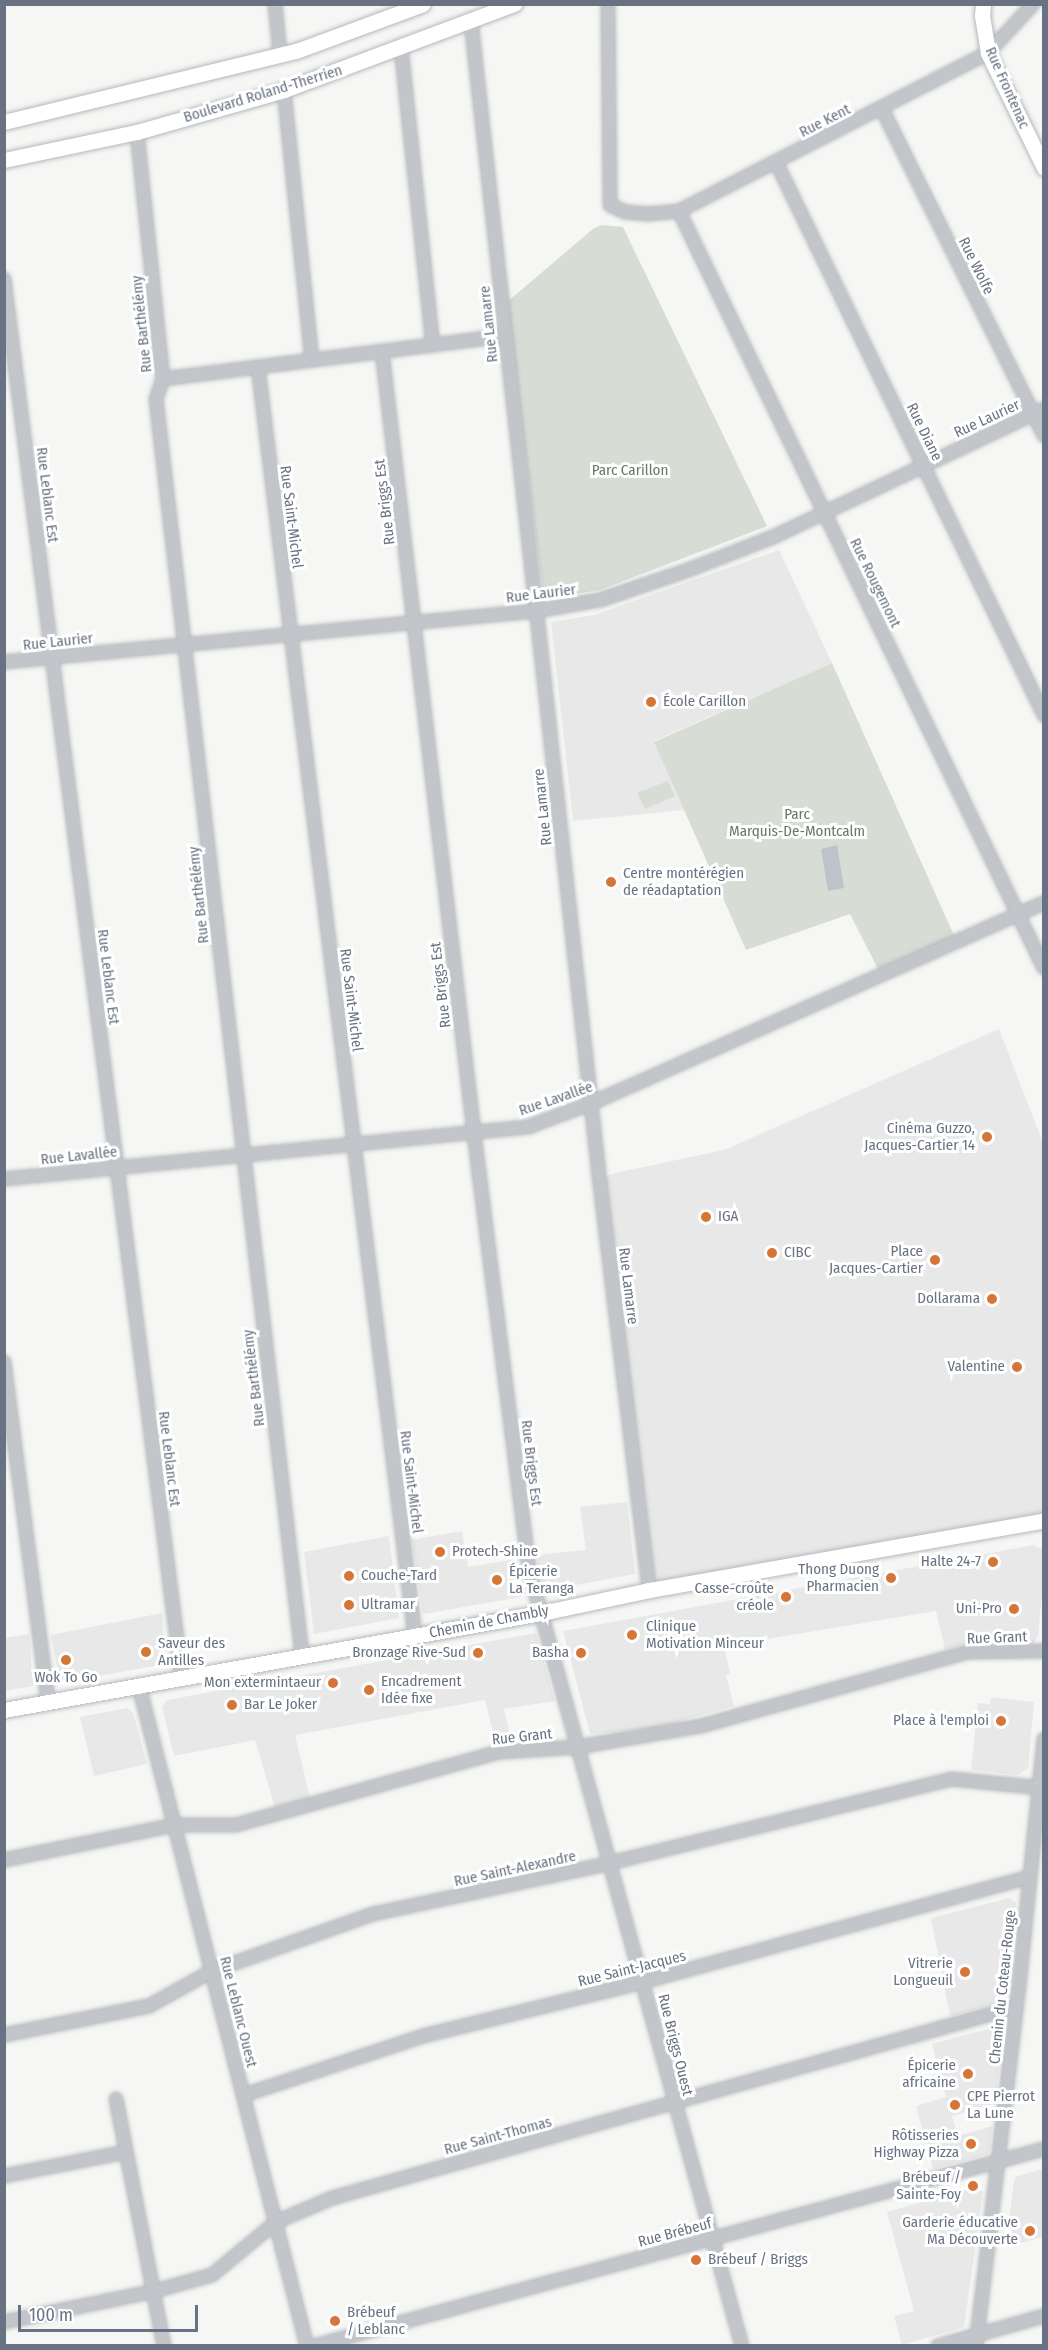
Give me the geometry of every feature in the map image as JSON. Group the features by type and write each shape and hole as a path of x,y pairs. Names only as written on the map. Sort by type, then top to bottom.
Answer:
{"main road":[{"name":"Boulevard Roland-Therrien","path":"4,122 320,44 405,8 423,4"},
{"name":"Boulevard Roland-Therrien","path":"4,160 137,132 284,90 514,4"},
{"name":"Rue Frontenac","path":"983,4 982,15 988,53 1044,168"},
{"name":"Chemin de Chambly","path":"4,1710 415,1636 649,1590 1044,1521"}],"street":[{"path":"275,4 280,54"},
{"name":"Rue Kent","path":"608,4 610,205 625,212 646,214 679,211 988,53 1034,4"},
{"name":"Rue Lamarre","path":"471,21 536,611 649,1590"},
{"path":"401,47 433,345"},
{"path":"284,90 312,360"},
{"name":"Rue Wolfe","path":"882,109 1038,412 1044,436"},
{"name":"Rue Barthélémy","path":"137,132 163,379 156,399 302,1656"},
{"name":"Rue Diane","path":"776,162 1044,715"},
{"name":"Rue Rougemont","path":"679,211 1044,968"},
{"name":"Rue Leblanc Est","path":"4,279 182,1678"},
{"path":"163,379 505,336"},
{"name":"Rue Briggs Est","path":"382,351 474,1133 529,1569 541,1612"},
{"name":"Rue Saint-Michel","path":"258,367 415,1636"},
{"name":"Rue Laurier","path":"4,662 536,611 600,600 691,569 773,537 1038,412"},
{"name":"Rue Lavallée","path":"4,1179 528,1127 592,1103 1044,903"},
{"path":"4,1362 48,1702"},
{"name":"Rue Briggs Ouest","path":"541,1612 742,2346"},
{"name":"Rue Grant","path":"4,1860 176,1825 236,1825 500,1752 578,1748 701,1726 967,1652 1044,1651"},
{"name":"Rue Leblanc Ouest","path":"140,1686 307,2346"},
{"name":"Chemin du Coteau-Rouge","path":"976,2340 999,2161 1029,1877 1042,1787 1044,1738"},
{"name":"Rue Saint-Alexandre","path":"4,2035 149,2006 212,1971 373,1914 610,1863 951,1779 1042,1787"},
{"name":"Rue Saint-Jacques","path":"244,2095 423,2036 644,1982 1029,1877"},
{"name":"Rue Saint-Thomas","path":"4,2322 154,2291 212,2275 276,2222 332,2198 1016,2007"},
{"path":"116,2099 164,2346"},
{"name":"Rue Brébeuf","path":"314,2346 1044,2149"},
{"path":"4,2176 126,2152"},
{"path":"938,2346 976,2340 1044,2316"}],"shaded area":[{"name":"École Carillon","path":"779,550 832,663 654,741 684,810 573,821 551,622 594,615"},
{"path":"837,845 844,888 828,891 821,849"},
{"name":"Place Jacques-Cartier","path":"999,1029 1043,1143 1043,1520 649,1590 599,1179 615,1173 724,1150"},
{"path":"627,1502 635,1574 543,1591 537,1555 586,1550 580,1507"},
{"path":"462,1531 468,1567 516,1559 521,1597 423,1614 412,1540"},
{"path":"389,1536 399,1618 314,1634 304,1552"},
{"path":"1034,1545 1043,1550 1043,1584 1038,1636 1033,1644 977,1641 945,1649 936,1611 724,1646 730,1674 726,1675 734,1706 655,1728 590,1734 563,1631"},
{"path":"162,1613 165,1664 60,1683 51,1635"},
{"path":"536,1633 555,1701 504,1709 512,1745 497,1747 485,1700 295,1735 310,1798 275,1807 255,1740 174,1756 162,1707 167,1700"},
{"path":"29,1634 33,1686 5,1691 5,1638"},
{"name":"Place à l'emploi","path":"991,1697 1034,1702 1028,1769 1017,1775 971,1770 978,1703 990,1704"},
{"path":"127,1708 133,1713 147,1764 94,1776 80,1717"},
{"path":"1009,1898 1016,1902 1006,1999 950,2016 931,1918"},
{"path":"996,2027 1003,2032 995,2104 952,2116 958,2136 992,2126 988,2154 933,2169 916,2106 946,2097 932,2044"},
{"path":"1043,2169 1043,2237 1006,2247 1014,2180 1017,2176"},
{"path":"976,2187 983,2192 964,2327 902,2345 894,2316 914,2311 887,2212"}],"green space":[{"name":"Parc Carillon","path":"602,225 623,227 767,526 600,590 550,598 543,595 507,302 594,228"},
{"name":"Parc Marquis-De-Montcalm","path":"832,663 957,942 881,975 850,914 746,950 654,742"},
{"path":"668,781 675,796 645,809 637,793"}],"place":[{"name":"École Carillon","path":"651,702"},
{"name":"Centre montérégien de réadaptation","path":"611,882"},
{"name":"Cinéma Guzzo, Jacques-Cartier 14","path":"987,1137"},
{"name":"IGA","path":"706,1217"},
{"name":"CIBC","path":"772,1253"},
{"name":"Place Jacques-Cartier","path":"935,1260"},
{"name":"Dollarama","path":"992,1299"},
{"name":"Valentine","path":"1017,1367"},
{"name":"Protech-Shine","path":"440,1552"},
{"name":"Halte 24-7","path":"993,1562"},
{"name":"Couche-Tard","path":"349,1576"},
{"name":"Thong Duong Pharmacien","path":"891,1578"},
{"name":"Épicerie La Teranga","path":"497,1580"},
{"name":"Casse-croûte créole","path":"786,1597"},
{"name":"Ultramar","path":"349,1605"},
{"name":"Uni-Pro","path":"1014,1609"},
{"name":"Clinique Motivation Minceur","path":"632,1635"},
{"name":"Saveur des Antilles","path":"146,1652"},
{"name":"Bronzage Rive-Sud","path":"478,1653"},
{"name":"Basha","path":"581,1653"},
{"name":"Wok To Go","path":"66,1660"},
{"name":"Mon extermintaeur","path":"333,1683"},
{"name":"Encadrement Idée fixe","path":"369,1690"},
{"name":"Bar Le Joker","path":"232,1705"},
{"name":"Place à l'emploi","path":"1001,1721"},
{"name":"Vitrerie Longueuil","path":"965,1972"},
{"name":"Épicerie africaine","path":"968,2074"},
{"name":"CPE Pierrot La Lune","path":"955,2105"},
{"name":"Rôtisseries Highway Pizza","path":"971,2144"},
{"name":"Brébeuf / Sainte-Foy","path":"973,2186"},
{"name":"Garderie éducative Ma Découverte","path":"1030,2231"},
{"name":"Brébeuf / Briggs","path":"696,2260"},
{"name":"Brébeuf / Leblanc","path":"335,2321"}]}
